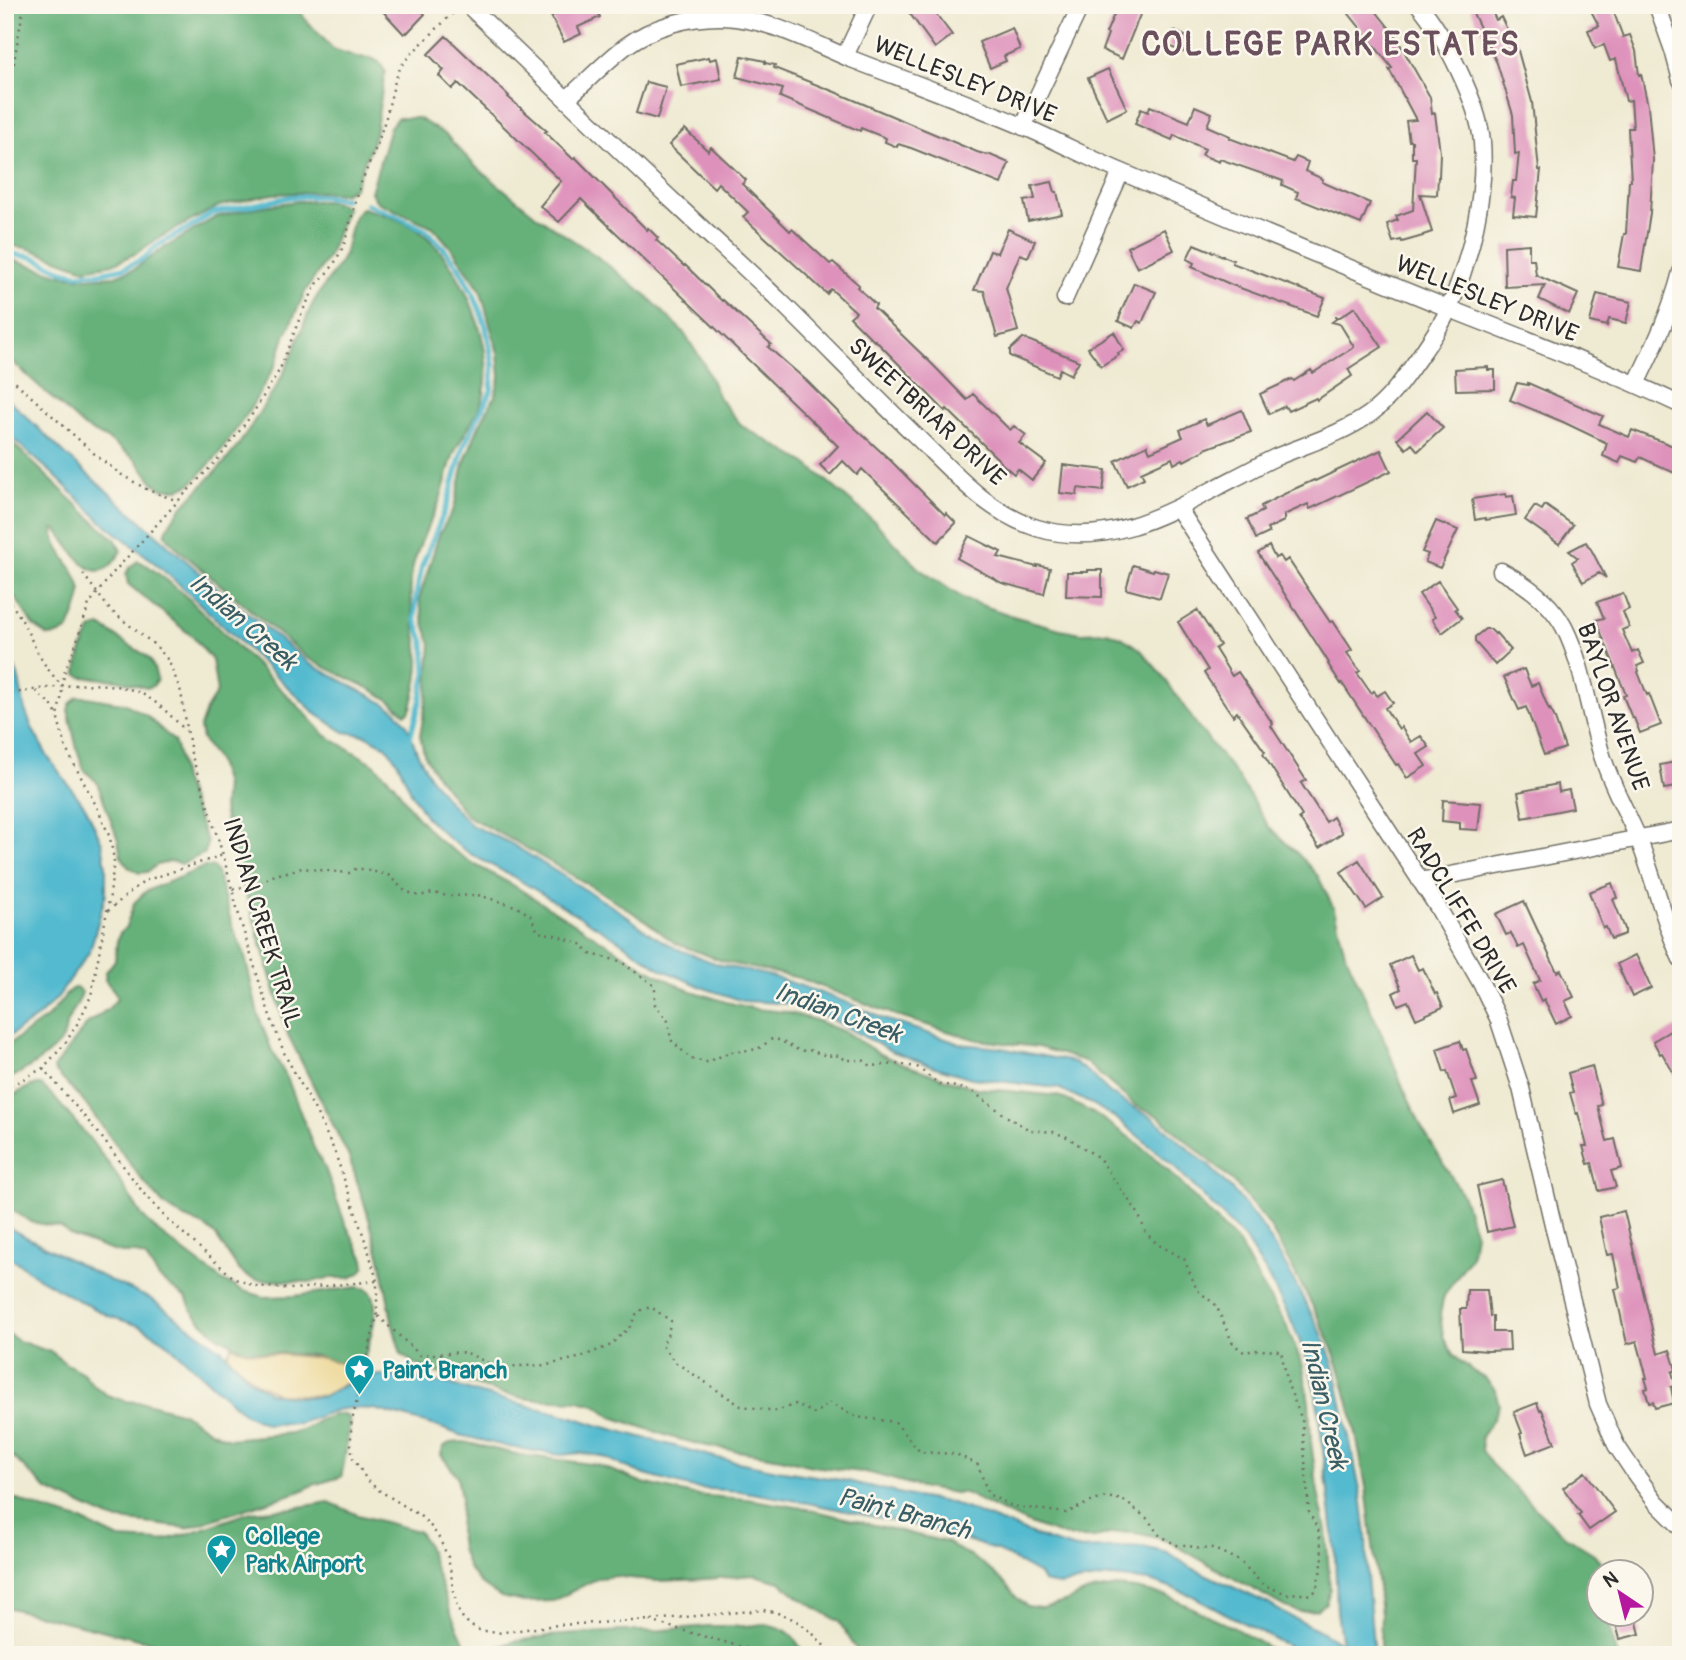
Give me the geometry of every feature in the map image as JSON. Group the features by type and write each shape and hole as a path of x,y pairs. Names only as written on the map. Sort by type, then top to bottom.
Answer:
{"street":[{"name":"SWEETBRIAR DRIVE","path":"468,5 779,301 964,482 1015,520 1072,535 1093,535 1141,523 1178,508 1273,459 1368,416 1399,386 1425,349 1449,308 1474,231 1483,169 1482,138 1476,114 1456,66 1427,14 1419,5"},
{"path":"845,56 869,5"},
{"path":"1023,127 1081,5"},
{"path":"1657,5 1681,80"},
{"name":"WELLESLEY DRIVE","path":"567,99 626,46 666,26 685,20 724,17 764,23 1023,127 1121,172 1636,384 1681,405"},
{"path":"1065,298 1121,172"},
{"path":"1636,384 1662,331 1681,272"},
{"name":"RADCLIFFE DRIVE","path":"1178,508 1458,940 1482,983 1498,1018 1532,1133 1598,1404 1616,1445 1636,1475 1656,1502 1681,1527"},
{"name":"BAYLOR AVENUE","path":"1501,571 1534,591 1553,610 1563,626 1582,674 1600,751 1612,785 1638,838 1681,959"},
{"path":"1420,881 1681,830"}],"path":[{"path":"5,112 24,5"},
{"path":"57,715 64,673 89,604 112,574 220,457 253,413 280,369 302,312 317,284 333,266 344,245 361,183 386,117 401,66 461,5"},
{"path":"5,373 98,457 122,475 148,490 178,501"},
{"name":"INDIAN CREEK TRAIL","path":"83,574 110,610 156,646 168,660 181,692 191,753 269,1013 285,1055 334,1150 368,1249 377,1281 377,1315 352,1425 351,1445 353,1458 367,1480 419,1515 438,1536 448,1557 457,1609 471,1626 479,1630 497,1633 557,1625 763,1610 793,1618 819,1638 832,1655"},
{"path":"5,598 24,623 42,661 62,686"},
{"path":"5,694 62,686 98,685 131,689 164,709 186,731"},
{"path":"5,1089 43,1068 64,1045 91,996 114,860 110,838 99,811 66,749 57,715 52,706 33,690"},
{"path":"106,913 147,880 223,855"},
{"path":"233,889 255,885 275,875 302,868 349,873 357,868 388,875 405,891 419,896 433,893 491,898 515,906 530,915 538,932 581,944 590,954 620,961 655,986 654,1005 668,1021 671,1040 691,1059 706,1062 731,1052 758,1049 772,1039 800,1051 836,1055 847,1060 863,1060 871,1066 917,1067 939,1084 973,1092 1030,1130 1053,1132 1067,1137 1099,1158 1138,1213 1146,1233 1157,1244 1184,1259 1197,1290 1216,1305 1233,1344 1244,1352 1281,1351 1288,1385 1302,1420 1309,1512 1319,1532 1323,1560 1316,1591 1307,1595 1290,1595 1264,1585 1240,1561 1212,1548 1176,1545 1158,1534 1148,1519 1123,1500 1106,1497 1066,1513 1012,1506 988,1494 978,1465 956,1454 920,1452 895,1422 856,1417 829,1402 815,1414 796,1404 776,1411 741,1406 675,1362 662,1346 671,1321 651,1307 638,1311 629,1328 609,1346 578,1359 547,1365 496,1367 466,1352 420,1355 377,1315"},
{"path":"43,1068 100,1135 145,1195 166,1218 234,1279 255,1286 293,1289 377,1281"},
{"path":"651,1620 771,1655"}],"green space":[{"path":"5,5 297,5 305,19 333,49 357,57 371,58 379,62 385,71 375,135 354,188 343,194 273,194 219,206 157,239 137,253 113,264 85,269 27,248 5,245"},
{"path":"397,118 418,118 446,135 475,166 538,217 595,255 646,295 683,332 703,362 719,398 742,426 806,463 875,522 918,568 964,599 1016,617 1081,633 1107,632 1121,637 1140,649 1163,676 1238,777 1269,827 1318,876 1334,909 1345,953 1401,1083 1422,1128 1463,1196 1475,1234 1471,1256 1444,1296 1440,1314 1443,1336 1453,1355 1485,1378 1495,1390 1499,1405 1481,1437 1482,1450 1491,1464 1565,1536 1597,1558 1584,1558 1584,1628 1611,1628 1613,1645 1618,1655 1382,1655 1381,1614 1366,1487 1353,1419 1340,1370 1310,1301 1269,1225 1233,1181 1158,1116 1136,1106 1084,1061 1038,1047 978,1040 957,1034 903,1018 799,978 725,962 675,943 609,897 467,816 436,775 424,754 420,735 427,696 431,644 419,599 439,535 454,508 465,460 495,396 500,377 498,353 480,289 453,250 433,227 377,202 371,192 390,127"},
{"path":"298,201 330,202 347,208 328,257 305,292 276,364 249,411 218,455 191,484 179,489 162,489 136,460 109,440 84,427 5,355 5,257 61,275 87,278 115,276 134,269 216,217"},
{"path":"362,208 406,223 422,233 442,253 454,270 474,311 485,354 486,375 482,401 455,451 441,496 413,566 411,600 419,663 411,708 405,714 377,693 306,657 179,550 165,535 181,508 244,438 275,388 315,300 342,260 352,222"},
{"path":"5,436 116,540 121,551 112,564 103,570 94,570 78,558 56,529 53,529 57,545 76,575 81,591 69,629 58,635 48,636 33,625 17,600 5,589"},
{"path":"138,561 147,565 189,599 325,735 374,764 394,784 413,812 438,840 649,970 683,988 726,1002 815,1020 845,1032 878,1053 946,1079 976,1088 1059,1096 1097,1115 1136,1142 1170,1172 1239,1244 1286,1325 1303,1366 1318,1493 1326,1530 1330,1590 1326,1603 1316,1610 1300,1612 1285,1607 1167,1541 1154,1537 1128,1533 1093,1538 1062,1535 1028,1523 965,1493 924,1488 870,1473 812,1466 674,1438 612,1417 596,1405 578,1401 529,1399 500,1393 435,1372 415,1364 401,1354 381,1262 366,1209 349,1157 288,1035 231,844 223,810 225,785 217,760 202,739 200,727 217,692 212,660 193,637 128,584 126,574"},
{"path":"100,626 149,660 157,680 153,686 147,688 118,680 82,677 77,674 86,639 92,629"},
{"path":"77,697 126,704 147,716 174,741 183,780 207,842 205,853 182,864 172,861 157,865 147,872 139,873 129,867 121,856 97,782 84,770 77,749 68,710"},
{"path":"204,867 213,867 217,873 233,928 244,952 258,1014 272,1051 288,1080 345,1223 364,1259 365,1266 360,1273 350,1278 328,1278 311,1282 257,1280 247,1276 238,1269 216,1236 206,1227 163,1204 83,1101 54,1070 88,1023 117,999 105,980 106,972 115,960 117,941 126,927 134,903 146,891"},
{"path":"76,987 82,992 67,1022 63,1038 45,1057 5,1081 5,1047 48,1017 70,990"},
{"path":"41,1085 89,1138 114,1171 142,1216 159,1233 223,1281 243,1291 265,1297 295,1296 357,1287 369,1291 375,1309 363,1362 353,1368 312,1355 246,1351 219,1337 203,1323 192,1311 187,1299 159,1278 146,1258 135,1253 110,1250 74,1237 59,1227 31,1222 12,1210 5,1201 5,1099 31,1086"},
{"path":"5,1332 19,1341 53,1353 83,1373 107,1395 183,1413 210,1431 229,1439 291,1433 336,1414 344,1414 349,1418 350,1426 341,1477 187,1528 112,1519 47,1490 5,1449"},
{"path":"464,1442 520,1455 598,1465 643,1483 693,1495 746,1499 803,1508 946,1542 983,1564 1027,1606 1041,1608 1065,1602 1086,1592 1117,1587 1167,1596 1234,1628 1281,1655 860,1655 839,1622 798,1597 780,1582 754,1575 657,1581 613,1576 596,1579 553,1601 524,1602 501,1597 481,1584 468,1568 461,1549 461,1498 457,1476 441,1455 443,1447 450,1443"},
{"name":"College Park Airport","path":"5,1495 80,1520 119,1539 160,1541 251,1512 329,1502 358,1515 418,1531 426,1543 450,1611 470,1655 205,1655 5,1607"},
{"path":"766,1624 790,1634 805,1655 473,1655 512,1642 549,1636"}],"sand":[{"path":"232,1346 252,1352 323,1358 361,1369 354,1378 324,1396 278,1394 255,1382 227,1355"}],"water":[{"name":"Indian Creek","path":"5,396 67,456 223,593 310,664 395,710 407,725 430,777 471,825 510,843 677,949 720,965 771,976 813,990 884,1019 961,1044 1001,1048 1074,1062 1109,1092 1153,1118 1209,1166 1237,1195 1265,1231 1321,1332 1334,1366 1361,1495 1374,1655 1304,1655 1191,1595 1150,1581 1111,1577 1059,1585 1043,1582 1039,1574 996,1550 937,1530 740,1491 693,1488 645,1475 601,1456 580,1453 561,1455 509,1447 374,1409 336,1410 300,1423 267,1424 245,1414 165,1341 140,1326 109,1316 74,1298 5,1257 5,1226 151,1299 222,1350 248,1378 269,1393 321,1397 359,1378 380,1375 450,1384 718,1458 952,1503 1076,1549 1143,1547 1168,1553 1192,1568 1267,1603 1342,1644 1337,1612 1335,1551 1317,1399 1307,1358 1289,1316 1244,1238 1173,1165 1121,1122 1094,1105 1058,1088 972,1078 935,1067 891,1051 797,1004 743,1001 661,969 617,939 472,855 449,839 426,817 398,763 386,746 365,735 344,732 316,714 181,586 101,521 5,432"},
{"path":"5,644 18,675 25,710 33,730 48,757 86,808 102,843 106,893 90,951 57,998 39,1016 5,1039"}],"building":[{"path":"377,5 415,5 425,14 404,34"},
{"path":"574,5 595,5 600,17 578,27 581,34 564,42 551,16"},
{"path":"917,5 929,5 952,35 935,48 908,11"},
{"path":"1118,5 1144,5 1122,59 1102,50"},
{"path":"1342,5 1371,5 1395,35 1430,97 1432,114 1435,113 1440,153 1439,177 1437,195 1420,194 1432,232 1423,236 1393,242 1387,224 1398,220 1396,216 1413,210 1416,158 1412,158 1412,141 1409,141 1406,121 1416,120 1389,69 1392,68"},
{"path":"1469,5 1489,5 1496,20 1501,17 1517,47 1532,102 1541,170 1536,217 1513,215 1515,198 1511,197 1519,153 1515,154 1513,115 1497,63"},
{"path":"1588,5 1611,5 1623,37 1630,35 1648,106 1653,160 1650,213 1641,271 1618,267 1626,234 1631,181 1628,128 1633,128 1631,100 1626,101 1616,59 1610,61 1604,45 1595,48 1588,30 1599,26"},
{"path":"1012,28 1020,49 1004,56 1006,61 990,68 979,42"},
{"path":"1174,31 1189,38 1183,52 1168,46"},
{"path":"446,36 573,159 575,157 658,238 656,240 771,344 768,347 956,523 938,542 862,469 857,475 843,461 830,475 820,465 838,446 581,199 559,222 540,206 561,181 458,83 452,89 439,76 444,70 428,54"},
{"path":"742,56 775,65 774,68 1009,163 1001,184 911,148 898,144 897,147 885,142 886,138 861,128 860,131 780,97 783,89 737,77"},
{"path":"709,57 710,60 717,58 721,79 681,87 676,64"},
{"path":"1108,69 1127,109 1107,119 1088,78"},
{"path":"646,82 666,87 657,119 636,113"},
{"path":"1150,106 1189,122 1195,106 1212,113 1207,126 1230,136 1229,138 1293,162 1296,157 1308,162 1305,171 1323,179 1322,182 1370,203 1361,224 1296,198 1298,192 1282,185 1283,181 1220,159 1219,162 1202,155 1205,149 1174,135 1172,140 1135,124 1141,109 1148,112"},
{"path":"685,129 708,151 711,147 746,180 742,184 790,231 792,229 830,264 833,262 859,285 857,287 876,305 874,308 967,400 973,394 1010,430 1014,426 1026,435 1019,443 1046,463 1032,480 1018,469 1014,474 1001,463 850,317 856,312 831,289 827,294 743,217 748,212 718,183 714,188 669,145"},
{"path":"1052,182 1062,214 1028,221 1024,201 1035,199 1032,186"},
{"path":"1008,229 1035,241 1028,257 1020,254 1006,288 1018,331 997,337 984,291 974,290 990,251 997,253"},
{"path":"1164,229 1174,250 1137,268 1127,247"},
{"path":"1194,244 1233,260 1232,263 1325,298 1317,316 1232,285 1192,267 1194,263 1187,259"},
{"path":"1529,244 1529,259 1534,259 1536,275 1578,294 1569,314 1539,299 1545,285 1505,287 1504,246"},
{"path":"1134,283 1156,292 1142,323 1138,321 1134,328 1118,321"},
{"path":"1597,294 1631,302 1626,323 1609,319 1607,326 1590,322"},
{"path":"1355,307 1382,347 1348,369 1352,376 1317,400 1316,398 1288,411 1285,406 1269,414 1260,394 1292,379 1294,381 1311,370 1313,373 1354,347 1340,324 1332,322"},
{"path":"1114,332 1124,350 1101,366 1088,348"},
{"path":"1023,338 1079,361 1071,375 1060,369 1057,376 1010,356 1010,350"},
{"path":"1488,367 1488,370 1495,370 1495,389 1456,390 1455,369"},
{"path":"1517,383 1528,383 1603,416 1599,424 1629,437 1632,430 1681,449 1681,476 1640,457 1637,462 1622,456 1619,463 1603,456 1607,443 1510,400"},
{"path":"1242,410 1251,432 1205,449 1184,461 1183,459 1174,464 1172,458 1141,472 1144,478 1127,486 1115,461 1147,445 1150,452 1183,437 1180,430 1204,419 1207,425"},
{"path":"1427,411 1443,428 1418,451 1412,444 1406,449 1397,439"},
{"path":"1381,450 1391,471 1310,509 1308,504 1284,515 1284,521 1267,529 1269,533 1256,539 1247,519 1263,511 1261,506"},
{"path":"1063,465 1106,470 1103,491 1078,488 1077,495 1060,493"},
{"path":"1505,494 1506,497 1513,496 1516,515 1475,520 1472,499"},
{"path":"1545,505 1573,525 1559,544 1525,520 1535,506 1542,510"},
{"path":"1436,521 1458,530 1440,568 1425,562 1428,554 1422,552"},
{"path":"969,536 1001,552 998,557 1050,568 1044,594 1002,583 957,558"},
{"path":"1586,542 1606,578 1599,573 1583,582 1572,562 1578,558 1569,551"},
{"path":"1269,546 1275,558 1280,556 1284,562 1288,559 1330,622 1333,621 1352,650 1347,653 1371,693 1374,691 1377,696 1385,691 1393,703 1385,708 1399,729 1401,727 1411,742 1421,736 1429,747 1418,754 1426,766 1407,778 1398,764 1396,765 1258,553"},
{"path":"1133,565 1168,573 1160,598 1126,589"},
{"path":"1102,570 1102,597 1066,596 1067,572"},
{"path":"1438,581 1462,618 1442,633 1419,594"},
{"path":"1623,593 1629,609 1623,612 1629,627 1622,630 1632,653 1638,650 1644,663 1637,666 1638,672 1661,725 1640,733 1623,696 1626,695 1596,620 1604,618 1597,602"},
{"path":"1197,610 1220,645 1215,649 1232,676 1238,672 1273,724 1271,726 1306,780 1301,783 1326,822 1333,817 1342,833 1319,848 1263,754 1265,752 1237,712 1233,716 1204,673 1208,670 1178,622"},
{"path":"1485,629 1496,633 1511,650 1495,665 1475,642 1475,637"},
{"path":"1524,669 1531,686 1538,683 1554,716 1565,748 1544,755 1526,707 1519,710 1504,677"},
{"path":"1681,761 1681,786 1664,789 1660,765"},
{"path":"1558,784 1559,792 1569,790 1573,808 1523,818 1518,792"},
{"path":"1443,800 1481,803 1478,830 1460,829 1460,823 1442,821"},
{"path":"1359,860 1383,898 1366,909 1341,872"},
{"path":"1612,883 1617,898 1613,899 1625,934 1611,939 1606,927 1603,928 1589,892"},
{"path":"1524,901 1557,972 1561,970 1574,997 1565,1001 1572,1016 1556,1024 1533,984 1540,980 1524,945 1518,948 1511,933 1506,935 1496,914"},
{"path":"1411,955 1418,970 1423,968 1443,1007 1416,1019 1408,1001 1398,1005 1393,993 1401,989 1390,965"},
{"path":"1635,955 1651,988 1632,997 1617,964"},
{"path":"1677,1027 1681,1034 1681,1086 1653,1041"},
{"path":"1460,1041 1463,1050 1466,1049 1477,1081 1472,1082 1480,1105 1454,1114 1450,1100 1456,1098 1437,1049"},
{"path":"1592,1066 1602,1105 1598,1106 1607,1141 1615,1139 1622,1168 1611,1171 1616,1187 1599,1191 1592,1163 1588,1164 1583,1146 1587,1146 1570,1093 1573,1092 1568,1073"},
{"path":"1502,1180 1513,1226 1487,1232 1477,1186"},
{"path":"1624,1211 1658,1354 1670,1350 1676,1370 1672,1372 1676,1386 1671,1387 1674,1403 1655,1408 1653,1402 1649,1403 1645,1389 1648,1388 1647,1378 1637,1341 1627,1344 1615,1289 1620,1288 1613,1254 1607,1255 1599,1217"},
{"path":"1467,1290 1487,1290 1490,1316 1493,1316 1493,1332 1509,1332 1510,1350 1462,1349 1460,1309 1466,1309"},
{"path":"1537,1403 1555,1443 1527,1454 1514,1412"},
{"path":"1585,1472 1615,1512 1589,1530 1578,1515 1581,1513 1563,1488"},
{"path":"1617,1628 1638,1628 1640,1634 1620,1639"}],"waterway":[{"path":"5,253 33,257 60,270 76,274 100,273 124,268 143,259 158,245 213,213 290,197 321,196 345,199"},
{"path":"367,204 425,230 458,266 474,295 486,327 493,365 491,391 463,448 447,505 422,566 416,595 415,619 424,642 426,672 409,741"}],"place":[{"name":"Paint Branch","path":"359,1397"},
{"name":"College Park Airport","path":"222,1577"}],"district":[{"name":"COLLEGE PARK ESTATES","path":"1331,45"}]}
